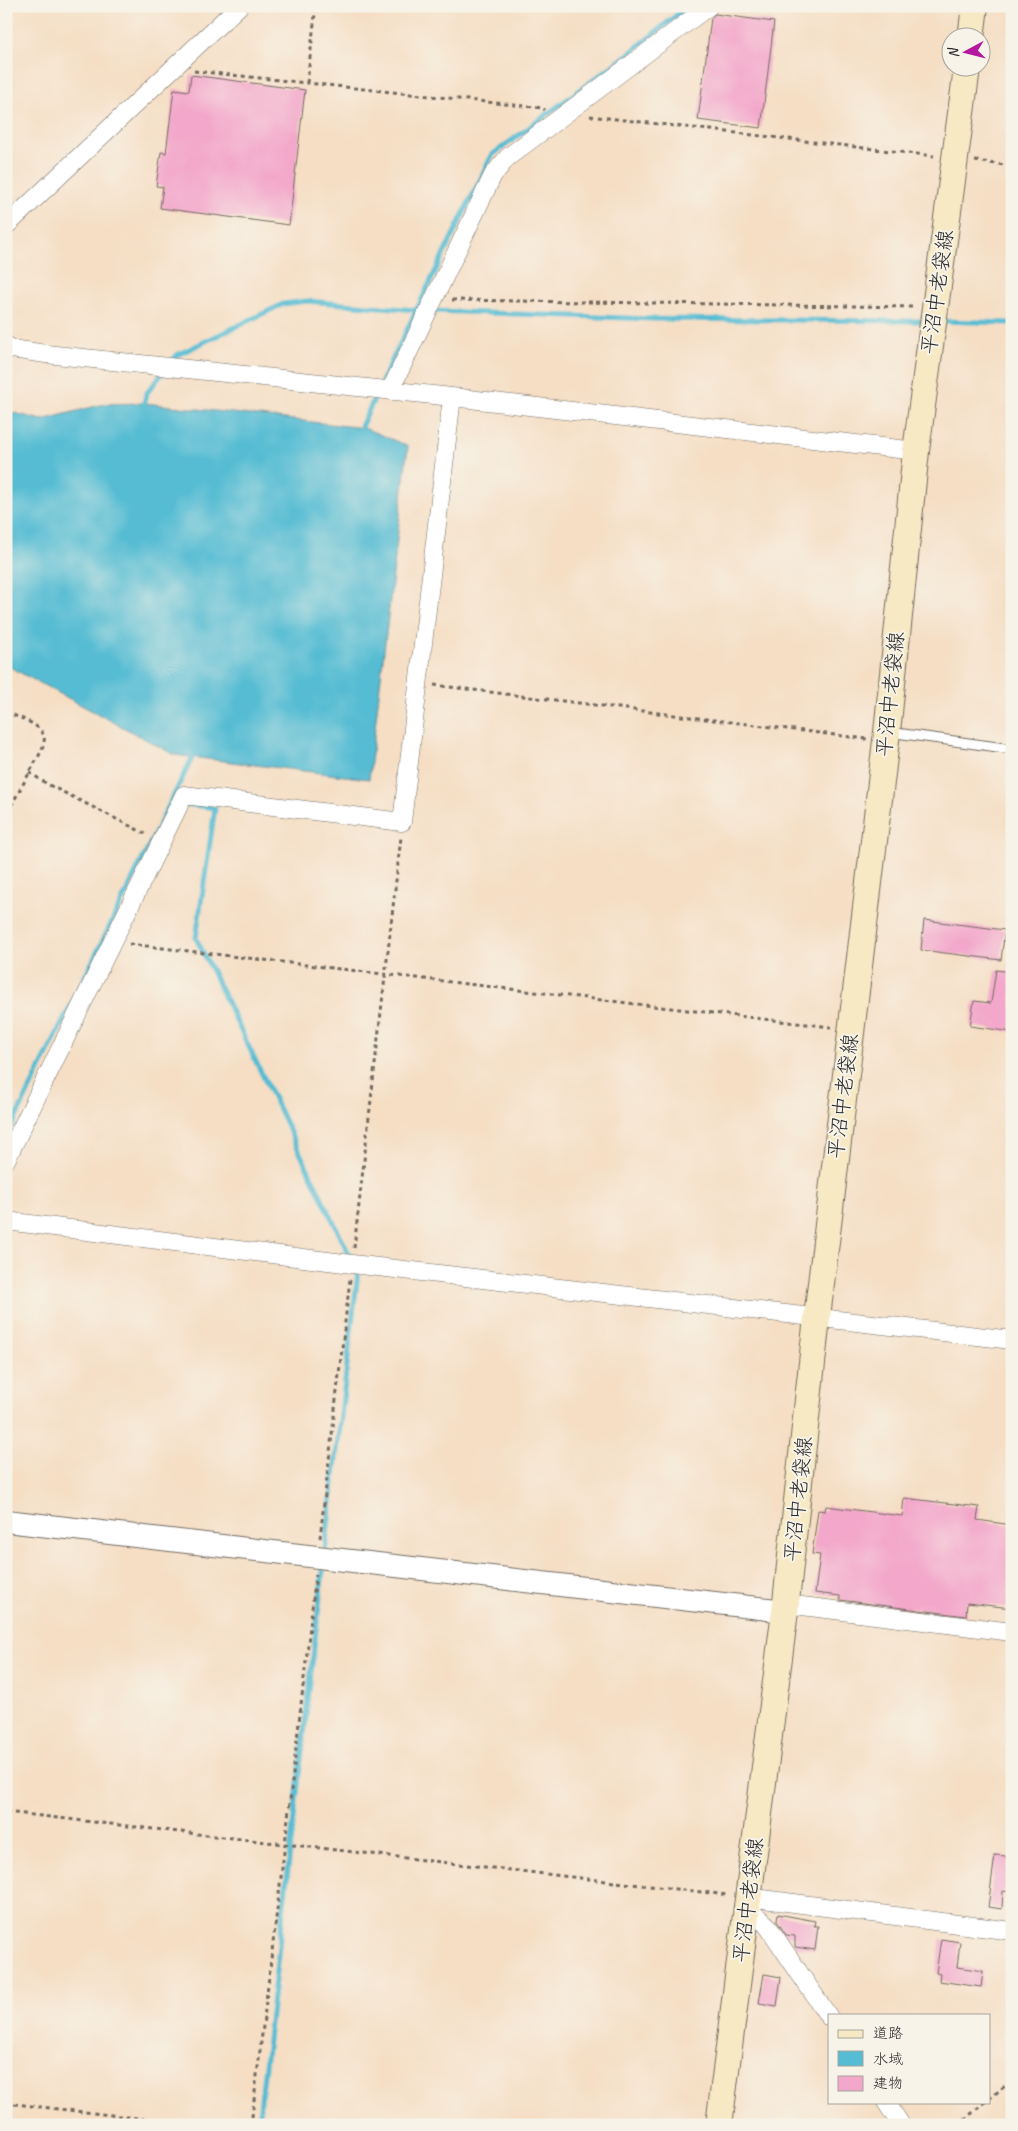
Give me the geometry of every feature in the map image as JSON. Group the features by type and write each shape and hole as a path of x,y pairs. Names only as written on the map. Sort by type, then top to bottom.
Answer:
{"main road":[{"path":"972,28 975,6"},
{"name":"平沼中老袋線","path":"719,2125 786,1607 817,1317 886,736 916,451 966,78"}],"street":[{"path":"6,226 239,6"},
{"path":"390,391 493,175 508,157 709,6"},
{"path":"6,345 12,349 46,354 452,397 916,451"},
{"path":"6,1160 184,795 402,822 452,397"},
{"path":"6,1221 352,1264 1012,1340"},
{"path":"6,1520 318,1557 1012,1632"},
{"path":"747,1902 1012,1931"},
{"path":"747,1902 767,1925 828,2016"},
{"path":"887,2104 901,2125"}],"lane":[{"path":"886,736 1012,749"}],"path":[{"path":"307,83 316,6"},
{"path":"173,68 543,108 560,118 1012,166"},
{"path":"434,300 936,307"},
{"path":"418,683 886,736"},
{"path":"6,712 36,727 43,734 44,741 42,750 6,815"},
{"path":"29,772 47,784 161,842"},
{"path":"251,2125 386,974 402,822"},
{"path":"113,942 851,1030"},
{"path":"6,1812 285,1844 747,1902"},
{"path":"990,2098 1012,2080"},
{"path":"6,2103 198,2125"},
{"path":"958,2125 983,2104"}],"water":[{"path":"145,403 364,428 408,446 369,779 175,755 6,665 6,411 42,420 104,404"}],"building":[{"path":"715,14 774,22 761,128 698,120 711,18"},
{"path":"191,75 305,90 289,225 160,208 163,187 156,186 161,152 166,153 174,89 189,91"},
{"path":"924,920 1005,930 1001,960 921,950"},
{"path":"996,970 1012,972 1012,1032 970,1026 974,1001 991,1003"},
{"path":"904,1498 979,1507 977,1520 1012,1525 1012,1608 967,1603 966,1616 840,1600 840,1596 815,1593 820,1555 812,1554 818,1510 825,1511 826,1506 902,1516"},
{"path":"995,1855 1006,1856 1006,1858 1012,1859 1010,1892 1003,1891 1002,1909 988,1907"},
{"path":"778,1914 815,1921 814,1926 818,1926 815,1950 795,1947 795,1936 786,1935 777,1921"},
{"path":"941,1939 960,1942 957,1967 983,1971 981,1987 939,1981 940,1974 936,1973"},
{"path":"764,1974 781,1977 777,2006 759,2003"}],"waterway":[{"path":"380,385 492,155 631,52 688,6"},
{"path":"171,363 177,355 283,304 307,301 417,310"},
{"path":"433,311 654,319 927,321"},
{"path":"940,321 1012,323"},
{"path":"143,408 146,394 164,371"},
{"path":"358,433 377,393"},
{"path":"6,1138 195,752"},
{"path":"170,802 215,808 196,938 352,1260"},
{"path":"325,1551 358,1272 355,1267"},
{"path":"258,2125 324,1562"}]}
